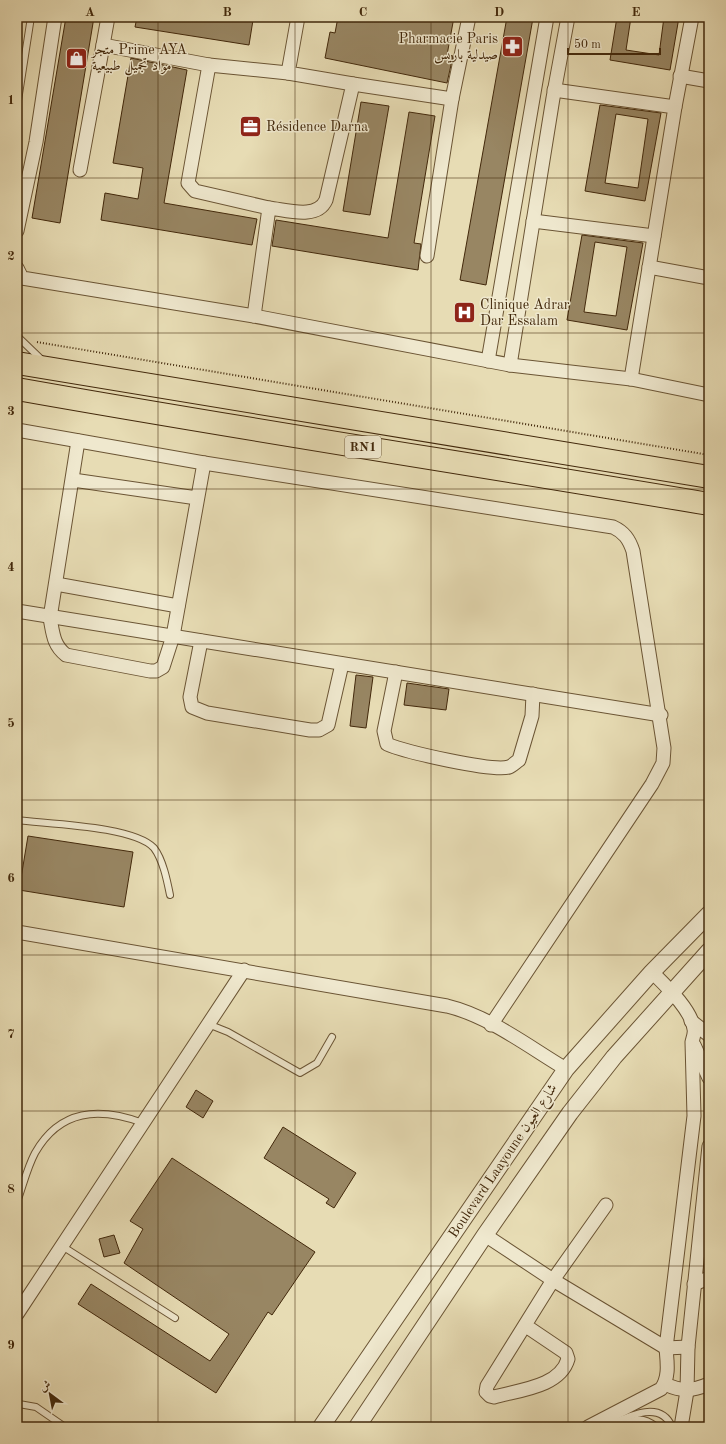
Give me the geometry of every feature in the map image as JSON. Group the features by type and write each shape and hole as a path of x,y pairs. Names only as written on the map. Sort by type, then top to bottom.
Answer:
{"highway":[{"name":"RN1","path":"17,363 709,477"},
{"name":"RN1","path":"17,389 147,413 472,464 709,504"}],"street":[{"path":"17,231 36,142 55,17"},
{"path":"80,170 108,17"},
{"path":"288,73 298,17"},
{"path":"427,256 452,99 469,17"},
{"path":"488,361 547,17"},
{"path":"510,365 554,90 568,17"},
{"path":"631,379 680,76 692,17"},
{"path":"103,45 208,65 288,73 452,99"},
{"path":"208,65 188,183 189,186 194,191 269,208 310,212 320,210 323,206 326,200 353,84"},
{"path":"680,76 709,81"},
{"path":"554,90 675,107"},
{"path":"254,316 269,208"},
{"path":"533,220 654,236"},
{"path":"649,267 709,278"},
{"path":"17,268 22,278 254,316 510,365 631,379 709,395"},
{"path":"17,430 204,463 613,527 621,531 630,542 633,551 661,715 665,756 660,771 491,1025"},
{"path":"78,441 50,618 54,642 66,655 150,671 156,672 163,667 173,636 204,463"},
{"path":"73,480 197,498"},
{"path":"56,584 178,606"},
{"path":"17,611 50,618 173,636 661,715"},
{"path":"201,641 190,698 192,707 207,713 310,730 319,730 328,726 342,664"},
{"path":"396,672 384,731 387,744 403,751 492,768 508,767 519,760 532,716 534,694"},
{"name":"Boulevard Laayoune شارع العيون","path":"321,1427 566,1069 652,972 709,914"},
{"path":"17,932 447,1006 471,1013 566,1069"},
{"name":"Boulevard Laayoune شارع العيون","path":"357,1427 485,1235 586,1092 614,1057 709,951"},
{"path":"17,1314 244,970"},
{"path":"588,1427 655,1392 665,1384 667,1367 666,1348 694,1116 692,1042 694,1030 691,1021 672,991 652,972"},
{"path":"691,1021 709,1035"},
{"path":"692,1042 709,1078"},
{"path":"681,1427 687,1391 688,1347 709,1146"},
{"path":"526,1326 566,1353 568,1359 564,1371 540,1385 494,1397 490,1396 486,1392 487,1386 526,1326 553,1280 606,1205"},
{"path":"485,1235 553,1280 666,1348 688,1347"},
{"path":"694,1284 709,1278"},
{"path":"665,1384 677,1390 687,1391 709,1384"}],"lane":[{"path":"17,107 31,17"},
{"path":"19,337 51,369"},
{"path":"17,820 124,832 143,840 154,849 164,870 170,894"},
{"path":"208,1024 228,1032 300,1073 317,1063 332,1038"},
{"path":"17,1202 35,1153 60,1123 91,1113 126,1116 143,1123"},
{"path":"62,1246 175,1318"},
{"path":"17,1406 19,1404 36,1408 65,1427"},
{"path":"604,1427 644,1411 662,1413 669,1419 672,1427"},
{"path":"618,1427 634,1420 646,1419 657,1427"}],"path":[{"path":"19,337 709,455"}],"building":[{"path":"66,17 94,17 60,223 32,218"},
{"path":"137,17 233,17 253,20 249,45 135,27"},
{"path":"338,17 454,17 447,55 453,56 447,83 325,58 330,32 335,33"},
{"path":"507,17 533,18 486,285 460,280"},
{"path":"617,17 631,17 626,50 659,55 664,17 679,17 670,70 610,60"},
{"path":"131,58 187,70 164,203 257,219 252,245 101,220 105,193 138,199 143,168 113,163"},
{"path":"361,102 389,106 370,215 343,211"},
{"path":"600,105 661,113 645,201 585,191","holes":["616,114 648,119 638,188 605,183"]},
{"path":"409,112 435,116 414,243 421,244 418,270 272,246 276,220 388,238"},
{"path":"582,235 643,243 627,330 567,320","holes":["595,242 627,247 616,316 584,312"]},
{"path":"356,675 373,677 366,728 350,726"},
{"path":"407,683 449,689 446,710 404,705"},
{"path":"28,836 133,852 124,907 19,890"},
{"path":"196,1090 213,1101 203,1118 186,1107"},
{"path":"283,1127 356,1173 334,1208 326,1203 329,1199 264,1158"},
{"path":"172,1158 315,1252 272,1315 268,1312 216,1393 78,1304 91,1284 210,1361 229,1334 124,1263 143,1229 130,1221"},
{"path":"114,1235 120,1253 104,1257 99,1239"}],"place":[{"name":"Pharmacie Paris صيدلية باريس","path":"513,47"},
{"name":"متجر Prime AYA مواد تجميل طبيعية","path":"76,58"},
{"name":"Résidence Darna","path":"250,127"},
{"name":"Clinique Adrar Dar Essalam","path":"464,313"}]}
